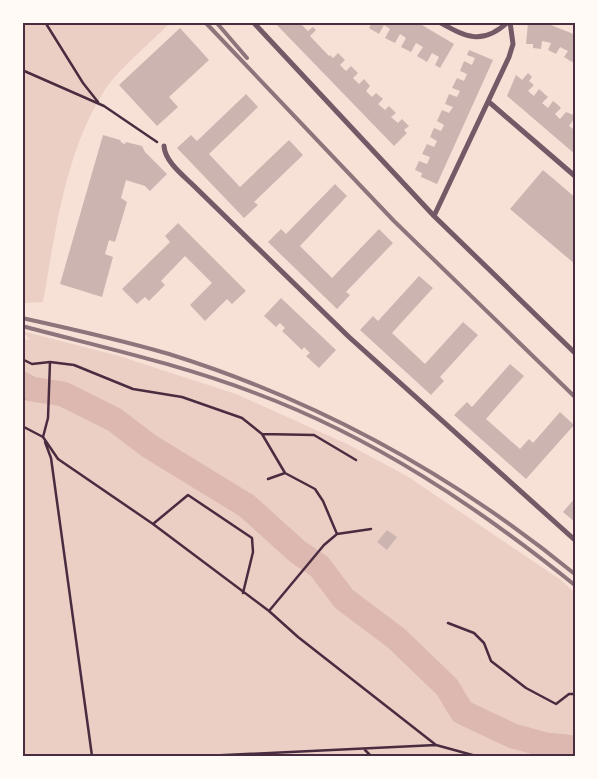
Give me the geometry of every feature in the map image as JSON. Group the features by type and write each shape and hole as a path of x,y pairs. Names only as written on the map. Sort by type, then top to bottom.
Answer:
{"street":[{"path":"253,22 434,216 576,354"},
{"path":"439,22 468,38 475,38 500,30 509,22"},
{"path":"434,216 509,57 513,44 509,22"},
{"path":"489,102 576,177"},
{"path":"164,146 164,152 171,162 194,186 348,337 576,541"}],"path":[{"path":"45,22 83,83 99,104"},
{"path":"22,70 99,104 164,146"},
{"path":"22,359 32,364 50,362 74,365 134,390 182,397 242,418 262,434 285,473 315,489 323,501 338,534"},
{"path":"50,362 48,418 43,437 51,458 92,756"},
{"path":"22,403 24,399"},
{"path":"22,426 43,437 58,459 153,524 243,593 270,611 298,638 436,746"},
{"path":"262,434 314,435 356,460"},
{"path":"268,479 285,473"},
{"path":"153,524 188,495 252,538 253,552 243,593"},
{"path":"270,611 324,545 338,534 371,529"},
{"path":"448,623 474,633 484,643 491,661 526,688 556,704 569,694 576,694"},
{"path":"204,756 436,746 476,756"},
{"path":"364,749 371,756"}],"shaded area":[{"path":"22,23 170,23 112,80 92,112 71,164 58,219 43,302 24,303"},
{"path":"22,331 119,356 236,394 347,444 407,476 561,580 575,593 575,756 23,756 23,339 30,340"}],"building":[{"path":"274,22 304,22 302,25 308,31 313,27 316,30 310,36 329,56 333,58 338,53 345,60 340,65 346,71 351,66 358,73 353,78 359,84 364,79 370,86 366,91 372,97 376,93 383,99 378,104 385,110 389,106 396,113 391,117 398,123 402,119 409,126 404,130 407,133 394,146"},
{"path":"372,22 417,22 454,44 440,68 435,65 439,57 432,53 427,62 417,56 423,47 416,43 411,52 401,47 406,38 400,34 395,43 385,38 390,29 384,25 379,34 369,28"},
{"path":"528,23 551,25 576,35 576,58 572,62 564,57 568,51 560,47 556,54 548,50 551,43 542,41 541,49 533,48 533,44 526,44"},
{"path":"180,28 209,60 169,97 178,107 157,126 119,85"},
{"path":"469,50 493,60 437,184 421,177 422,173 415,170 419,161 427,164 430,157 422,154 427,144 434,147 437,141 430,137 434,128 441,131 444,125 437,121 442,110 449,113 453,107 445,104 449,94 457,97 460,91 452,88 457,78 464,81 467,74 460,71 464,61 472,65 475,58 467,55"},
{"path":"528,73 532,77 529,81 534,85 528,91 534,96 539,89 548,97 542,103 548,108 553,101 557,104 561,108 555,114 560,119 566,112 576,116 569,126 576,131 576,155 507,96 516,75 522,80"},
{"path":"246,94 258,107 209,154 240,187 289,140 303,155 254,202 258,205 244,218 177,148 191,135 197,141"},
{"path":"103,135 120,140 125,144 126,142 142,146 145,152 167,174 150,191 145,186 126,180 121,198 127,202 115,242 109,240 105,254 113,257 102,297 60,284"},
{"path":"543,170 576,198 576,265 510,209"},
{"path":"335,184 347,196 300,246 332,278 379,229 393,243 346,292 350,295 337,309 268,242 281,229 286,234"},
{"path":"178,223 246,291 232,304 227,299 205,321 190,305 212,283 185,256 161,281 165,285 149,301 145,297 137,304 122,289 170,242 165,236"},
{"path":"419,276 433,288 392,333 425,364 463,322 478,335 440,377 444,381 431,395 360,330 373,316 378,321"},
{"path":"281,298 336,350 319,368 306,356 310,353 304,347 302,350 282,331 285,328 280,323 276,327 264,316"},
{"path":"510,364 524,376 486,419 520,449 529,439 533,443 560,412 574,425 526,479 454,415 467,402 472,407"},
{"path":"576,497 576,523 563,512"},
{"path":"387,530 397,537 387,550 377,542"}],"waterway":[{"path":"22,384 31,389 63,394 115,420 149,446 247,506 298,552 319,566 344,599 396,638 447,687 462,712 513,736 546,745 576,748"}],"railway":[{"path":"205,22 394,221 576,398"},
{"path":"216,22 247,58"},
{"path":"22,318 115,339 169,354 279,394 332,418 434,474 530,539 576,575"},
{"path":"22,326 198,373 299,411 383,453 423,476 501,529 576,586"}]}
